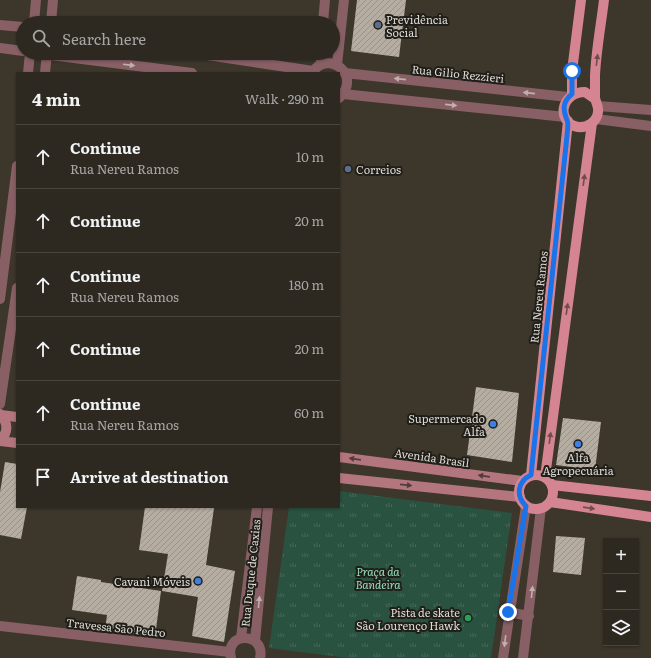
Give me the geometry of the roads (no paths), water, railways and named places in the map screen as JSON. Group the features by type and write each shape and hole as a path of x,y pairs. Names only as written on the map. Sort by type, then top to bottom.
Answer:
{"main road":[{"path":"581,0 570,96 564,107 566,119 579,127 594,121"},
{"path":"545,477 597,103 595,75 604,0"},
{"path":"570,96 584,92 597,103"},
{"name":"Rua Nereu Ramos","path":"527,478 566,119"},
{"path":"1,414 16,417"},
{"path":"0,441 6,433 7,428 1,414"},
{"path":"0,441 16,443"},
{"name":"Avenida Brasil","path":"340,457 527,478"},
{"path":"536,474 545,477 552,485 553,497 550,502 541,508 536,509 526,506 520,497 520,486 527,478 536,474"},
{"path":"340,478 520,497"},
{"path":"552,485 651,496"},
{"path":"550,502 651,517"}],"street":[{"path":"35,16 36,0"},
{"path":"51,16 53,0"},
{"path":"324,16 325,0"},
{"path":"340,37 344,0"},
{"path":"0,25 16,26"},
{"path":"0,48 16,50"},
{"path":"28,72 29,60"},
{"path":"45,72 46,60"},
{"path":"93,60 184,72"},
{"path":"244,60 315,70 332,63 337,65 345,73 347,84 341,96 566,119"},
{"path":"315,70 319,60"},
{"path":"337,65 338,60"},
{"name":"Rua Gilio Rezzieri","path":"345,73 570,96"},
{"path":"597,103 651,110"},
{"path":"594,121 651,126"},
{"path":"0,299 13,232 16,182"},
{"path":"0,404 16,295"},
{"path":"503,658 508,612 526,506"},
{"name":"Rua Duque de Caxias","path":"241,638 257,508"},
{"name":"Rua Duque de Caxias","path":"255,641 268,508"},
{"path":"523,658 541,508"},
{"path":"508,612 529,616"},
{"name":"Travessa São Pedro","path":"0,626 230,655"},
{"path":"230,655 233,643 241,638 251,638 260,647 263,658"}],"place":[{"name":"Previdência Social","path":"378,25"},
{"name":"Correios","path":"348,169"},
{"name":"Supermercado Alfa","path":"493,424"},
{"name":"Alfa Agropecuária","path":"578,444"},
{"name":"Cavani Móveis","path":"198,581"},
{"name":"Pista de skate São Lourenço Hawk","path":"468,618"}],"park label":[{"name":"Praça da Bandeira","path":"378,577"}]}
